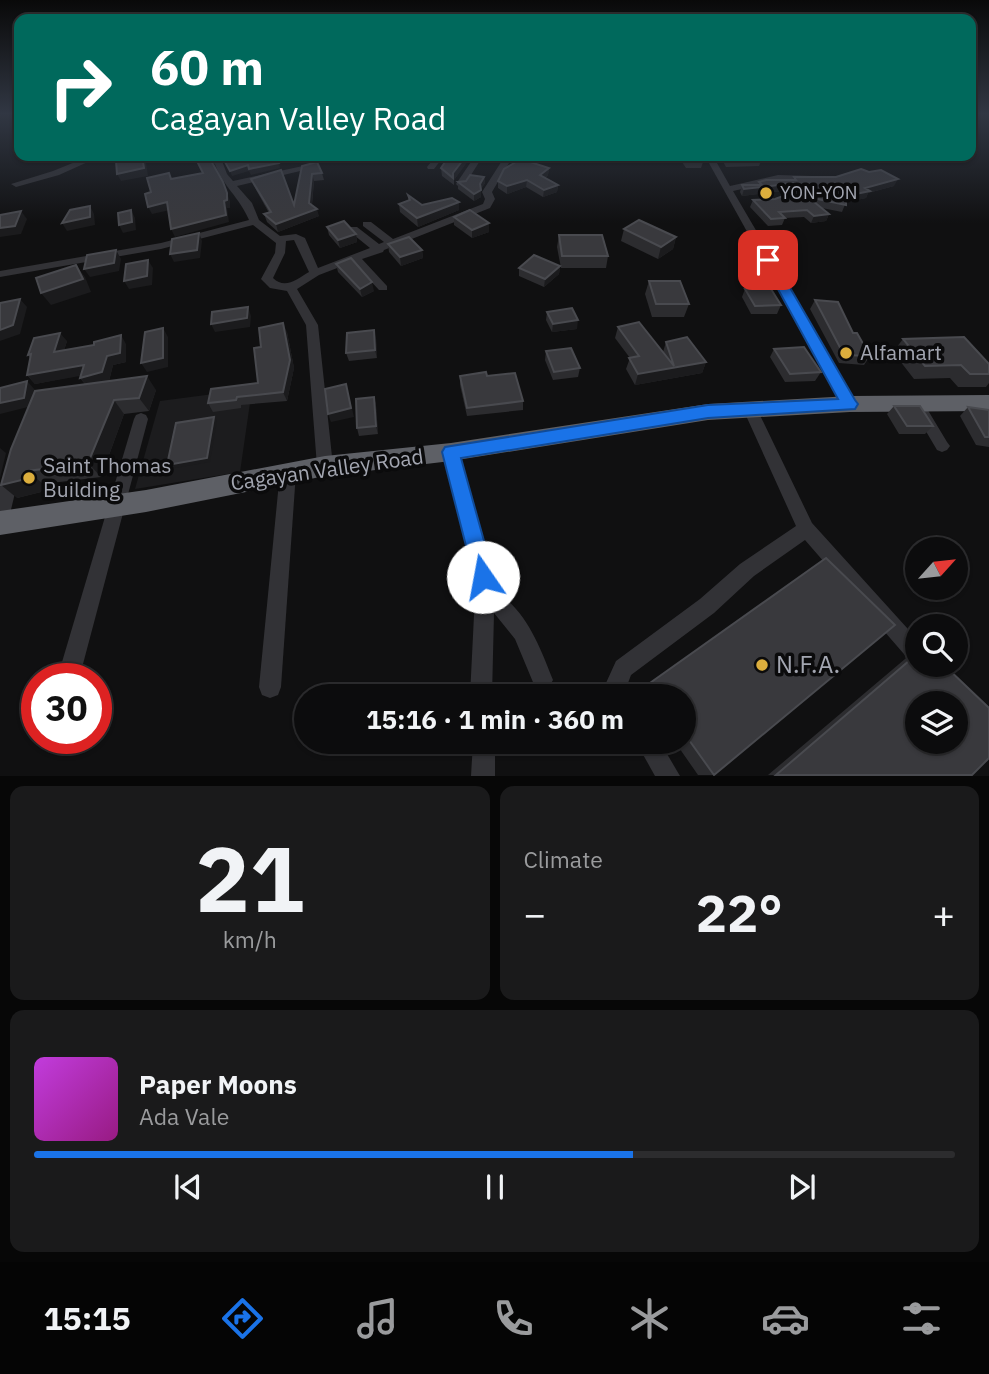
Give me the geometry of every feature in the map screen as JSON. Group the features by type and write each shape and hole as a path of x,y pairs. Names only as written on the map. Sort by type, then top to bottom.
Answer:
{"highway":[{"name":"Cagayan Valley Road","path":"0,521 117,505 325,466 451,452 708,412 850,404 988,406"}],"street":[{"path":"16,184 56,173 85,161"},
{"path":"221,161 224,162 223,174 255,221 281,242 282,249 267,278 274,286 291,288 315,273 486,206 490,199 487,192 506,161"},
{"path":"431,167 436,161"},
{"path":"461,184 476,161"},
{"path":"712,161 727,189 742,205 850,404"},
{"path":"232,184 314,165"},
{"path":"727,189 778,178 820,180"},
{"path":"0,274 171,243 222,232 255,221"},
{"path":"367,224 393,244"},
{"path":"353,229 379,250"},
{"path":"278,239 296,237 301,240 315,273"},
{"path":"355,258 383,288"},
{"path":"291,288 312,325 325,466"},
{"path":"916,403 942,446"},
{"path":"750,409 806,529 905,640"},
{"path":"73,663 141,419"},
{"path":"451,452 481,560 485,595 481,684"},
{"path":"0,521 15,459"},
{"path":"270,687 288,472"},
{"path":"617,684 622,668 707,606 747,570 806,529"},
{"path":"485,595 501,604 518,622 542,680"},
{"path":"483,775 484,754"},
{"path":"655,754 669,775"}],"shaded area":[{"path":"252,389 240,472 135,489 160,401"}],"building":[{"path":"116,161 143,161 144,168 117,174"},
{"path":"197,161 211,161 227,193 227,200 224,201 226,215 171,229 167,202 148,207 145,194 151,192 147,178 169,173 171,179 203,173"},
{"path":"446,161 462,161 453,173 453,178 441,168"},
{"path":"518,161 527,161 549,168 540,175 558,185 544,190 527,180 507,186 498,181 504,169"},
{"path":"225,162 279,163 249,169 248,165 230,171"},
{"path":"317,162 322,173 312,174 309,203 317,209 276,224 264,214 271,212 251,179 281,170 294,205 302,166"},
{"path":"861,169 869,172 881,170 898,179 865,188 870,191 846,196 846,205 808,197 829,214 814,216 807,210 779,212 785,218 771,219 753,200 775,199 802,187 795,183 744,189 742,185 762,185 759,182 766,180 796,180 794,177 836,177"},
{"path":"470,175 484,177 480,184 481,190 474,194 458,182 466,181"},
{"path":"408,195 422,205 452,198 459,202 417,218 399,204 410,200"},
{"path":"90,206 90,217 62,223 70,210"},
{"path":"131,210 132,222 119,225 118,213"},
{"path":"470,210 489,223 472,230 454,217"},
{"path":"21,211 15,226 0,228 0,215"},
{"path":"639,220 676,237 661,247 624,229"},
{"path":"344,221 356,234 338,240 327,227"},
{"path":"199,233 197,250 170,254 172,239"},
{"path":"559,235 602,235 608,256 562,256"},
{"path":"409,237 422,250 400,257 388,244"},
{"path":"116,250 114,263 84,269 87,255"},
{"path":"534,255 560,266 545,279 519,268"},
{"path":"351,258 372,282 360,289 336,264"},
{"path":"148,260 147,276 124,281 126,264"},
{"path":"76,265 83,279 41,293 36,278"},
{"path":"649,281 680,281 689,304 656,304"},
{"path":"745,289 771,289 781,305 755,306"},
{"path":"20,299 13,325 0,330 0,303"},
{"path":"815,300 838,302 853,333 857,333 870,356 844,355"},
{"path":"248,307 247,318 211,324 212,312"},
{"path":"572,308 578,320 553,324 547,312"},
{"path":"639,322 674,366 666,342 687,337 706,362 638,374 629,358 639,356 618,327"},
{"path":"283,323 290,360 283,392 208,403 211,389 258,383 254,348 261,347 259,328"},
{"path":"163,328 163,358 141,363 145,332"},
{"path":"374,330 375,350 346,353 347,333"},
{"path":"60,333 54,352 94,345 94,342 121,335 120,353 107,356 102,372 80,378 84,365 27,375 31,354 28,355 34,338"},
{"path":"964,337 989,364 989,374 970,374 961,365 925,366 903,339"},
{"path":"804,347 821,372 790,374 774,349"},
{"path":"571,348 580,368 554,372 546,351"},
{"path":"486,372 487,376 515,373 523,401 467,408 460,376"},
{"path":"147,376 139,398 114,400 88,463 28,471 26,479 1,485 11,449 35,391"},
{"path":"27,381 24,398 0,403 0,388"},
{"path":"346,384 351,408 328,414 325,389"},
{"path":"374,397 376,426 357,428 356,399"},
{"path":"894,406 920,406 933,426 907,426"},
{"path":"968,407 989,410 989,437 985,437"},
{"path":"214,417 207,458 167,465 176,423"},
{"name":"N.F.A.","path":"826,558 895,625 714,775 696,750 696,684 650,683"},
{"path":"905,664 905,677 957,677 989,708 989,758 972,775 776,775"}],"place":[{"name":"YON-YON","path":"766,193"},
{"name":"Alfamart","path":"846,353"},
{"name":"Saint Thomas Building","path":"29,478"},
{"name":"N.F.A.","path":"762,665"}],"route":[{"path":"483,577 481,560 451,452 708,412 850,404 768,260"}]}
